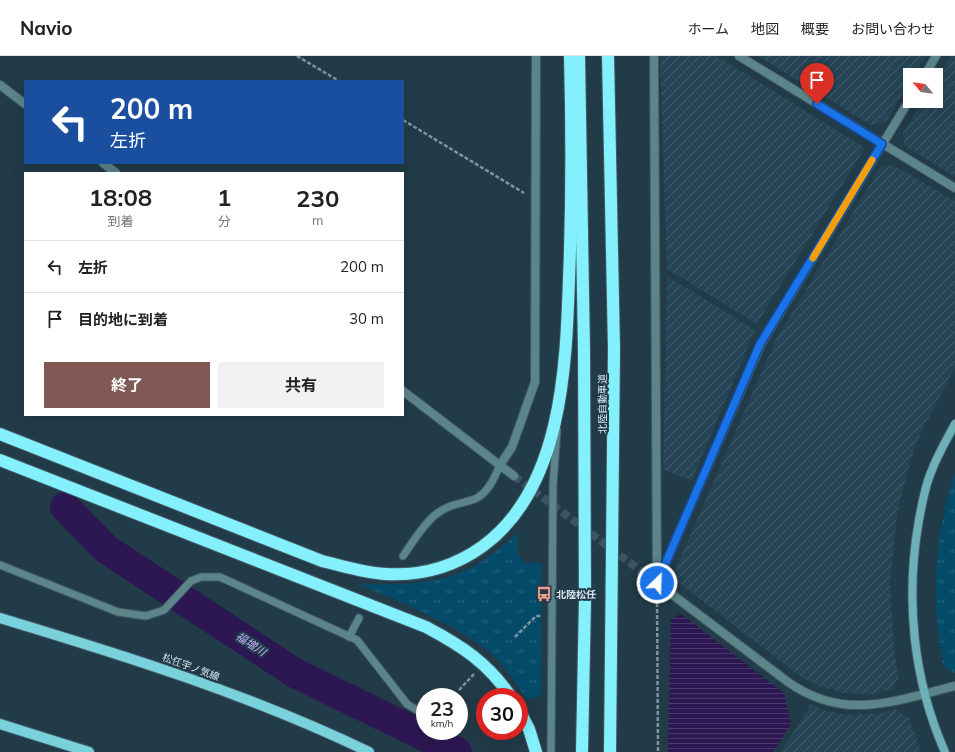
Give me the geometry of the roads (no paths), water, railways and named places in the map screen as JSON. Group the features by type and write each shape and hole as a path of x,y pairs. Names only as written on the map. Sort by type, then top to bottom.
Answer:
{"highway":[{"path":"0,434 322,561 353,569 385,574 416,574 444,567 470,555 494,538 513,519 528,496 540,473 549,447 560,396 564,371 572,226 570,56"},
{"name":"北陸自動車道","path":"579,56 584,357 585,591 582,752"},
{"name":"北陸自動車道","path":"608,56 614,348 610,752"},
{"path":"0,460 426,626 454,641 481,661 504,688"},
{"path":"612,661 617,752"},
{"path":"528,727 536,752"}],"main road":[{"name":"松任宇ノ気線","path":"0,618 184,676 264,706 369,752"},
{"path":"0,724 89,752"}],"street":[{"path":"500,465 512,447 535,382 536,56"},
{"path":"654,56 657,583"},
{"path":"739,56 955,188"},
{"path":"929,68 936,56"},
{"path":"0,85 24,103"},
{"path":"657,583 760,344 904,108"},
{"path":"104,164 115,172"},
{"path":"404,392 514,476"},
{"path":"945,752 925,693 917,652 913,610 912,576 922,505 931,471 955,424"},
{"path":"657,583 788,682 812,696 837,704 856,706 877,704 955,686"}],"lane":[{"path":"551,752 553,485 560,396"},
{"path":"403,556 420,532 435,515 450,505 476,499 485,491 493,481 500,465"},
{"path":"0,564 118,612 146,616 164,610 191,581 201,577 220,577 357,640 407,704 416,710"},
{"path":"349,637 359,618"}],"waterway":[{"name":"福増川","path":"65,507 106,549 295,673 457,752"}],"tunnel":[{"path":"514,476 657,583"}],"place":[{"name":"北陸松任","path":"544,594"}]}
